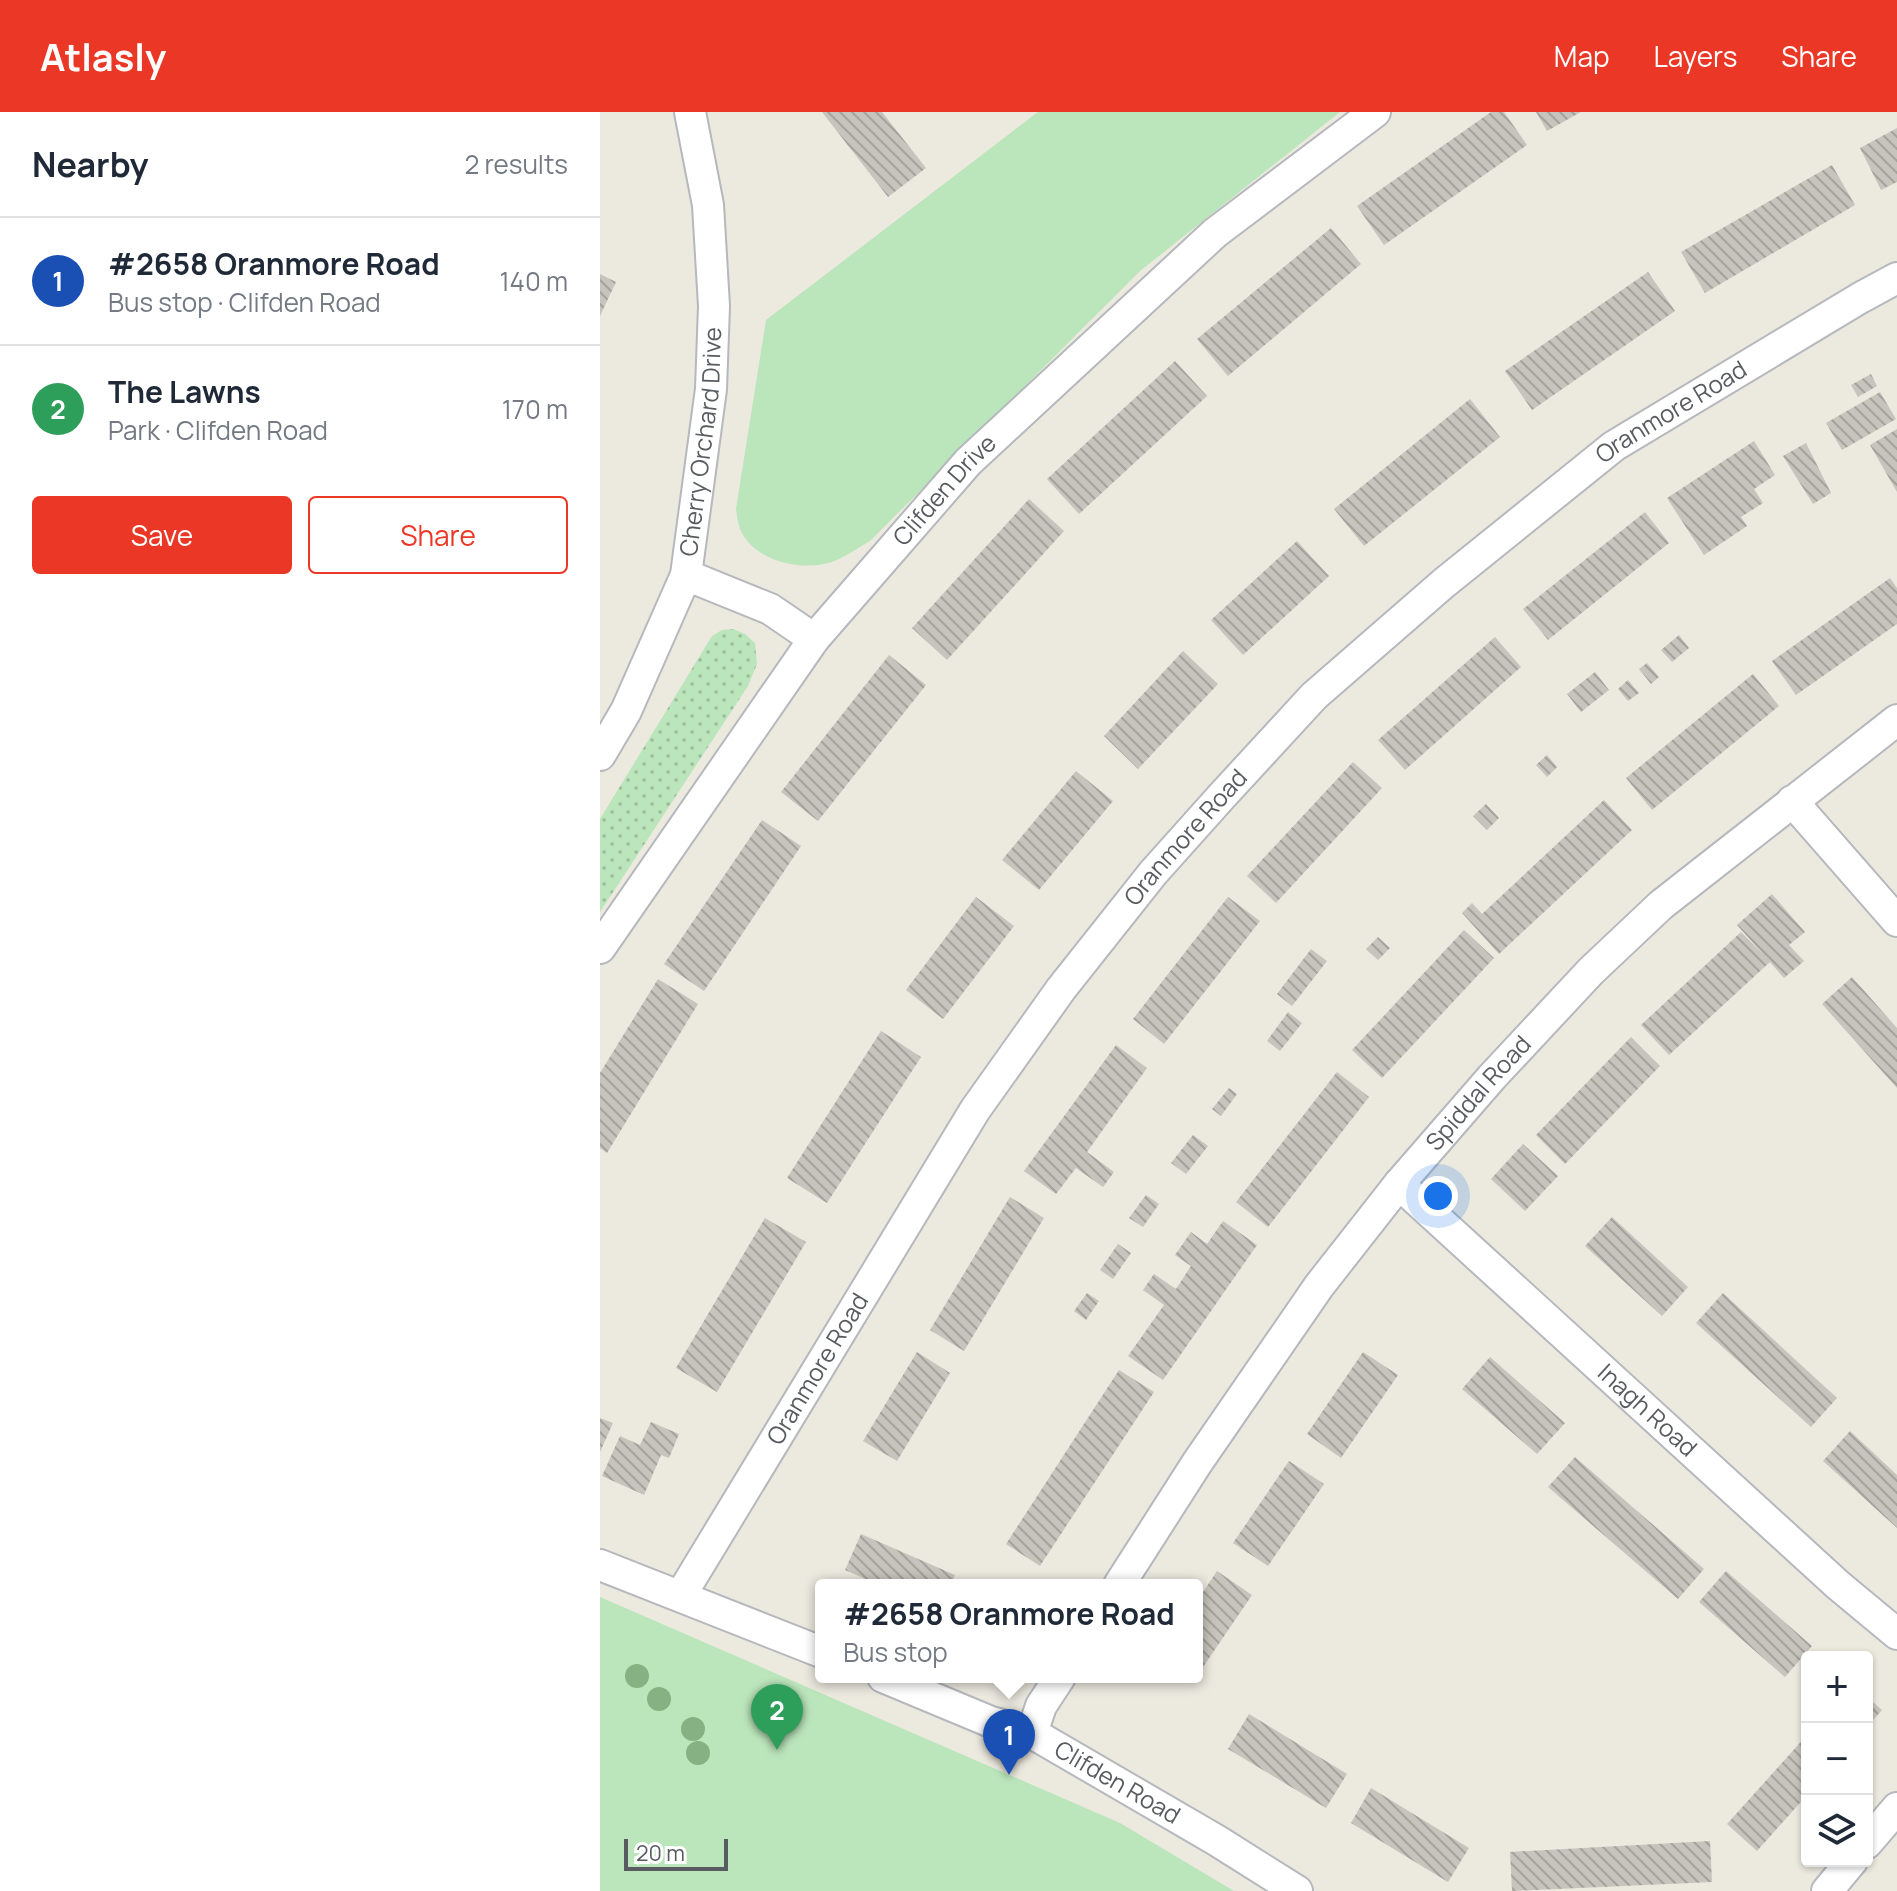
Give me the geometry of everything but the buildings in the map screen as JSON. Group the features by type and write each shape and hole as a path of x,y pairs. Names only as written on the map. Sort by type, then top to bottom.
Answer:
{"street":[{"name":"Cherry Orchard Drive","path":"600,755 626,711 686,575 711,389 714,306 708,205 690,112"},
{"name":"Clifden Drive","path":"600,948 814,639 968,462 1215,233 1375,112"},
{"name":"Oranmore Road","path":"681,1595 975,1110 1061,989 1153,873 1272,741 1314,696 1444,583 1614,446 1897,278"},
{"path":"686,575 770,609 814,639"},
{"name":"Spiddal Road","path":"1123,1579 1197,1463 1319,1286 1399,1184 1492,1077 1591,971 1661,905 1897,720"},
{"path":"1792,801 1897,921"},
{"name":"Inagh Road","path":"1399,1184 1838,1585 1897,1634"},
{"path":"600,1565 815,1650"},
{"name":"Clifden Road","path":"897,1683 991,1722 1032,1733 1297,1891"},
{"path":"1032,1733 1041,1706 1056,1683"},
{"path":"1873,1836 1897,1808"},
{"path":"1827,1891 1847,1867"}],"green space":[{"path":"1038,112 1340,112 1140,271 870,541 825,564 784,563 759,552 742,533 736,509 766,320"},
{"path":"733,629 755,643 757,664 748,686 600,912 600,819 712,636 722,630"},
{"path":"600,1597 1120,1823 1234,1891 600,1891"}],"place":[{"name":"The Lawns","path":"777,1750"},
{"name":"#2658 Oranmore Road","path":"1009,1775"}]}
